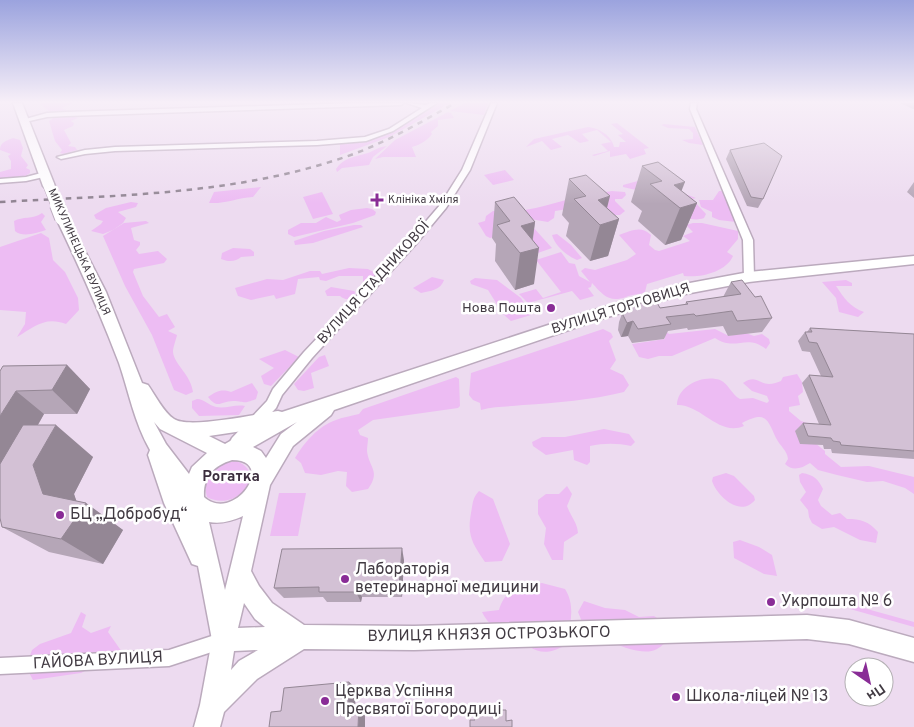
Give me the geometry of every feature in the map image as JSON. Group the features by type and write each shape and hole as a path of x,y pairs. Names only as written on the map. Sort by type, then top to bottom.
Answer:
{"main road":[{"name":"МИКУЛИНЕЦЬКА ВУЛИЦЯ","path":"31,137 62,218 102,301 131,374 149,429 194,498 224,640"},
{"name":"ВУЛИЦЯ ТОРГОВИЦЯ","path":"225,453 288,416 337,402 596,314 679,290 749,276 913,261"},
{"name":"МИКУЛИНЕЦЬКА ВУЛИЦЯ","path":"131,374 161,419 177,430 225,453"},
{"name":"ВУЛИЦЯ ТОРГОВИЦЯ","path":"261,483 287,440 313,418 337,402"},
{"path":"177,430 200,430 288,416"},
{"path":"149,429 174,503 189,537 210,574"},
{"path":"210,716 224,640 261,483 262,469 256,458 244,452 225,453 209,462 198,475 194,484 194,498 198,506 206,511 216,513 227,512 248,501 261,483"},
{"path":"210,716 248,670 302,637 281,625 257,606 240,570"},
{"name":"ВУЛИЦЯ КНЯЗЯ ОСТРОЗЬКОГО","path":"224,640 302,637 414,638 807,627 848,632 914,650"}],"street":[{"path":"61,157 115,149 333,142 372,137"},
{"name":"ВУЛИЦЯ СТАДНИКОВОЇ","path":"225,453 272,404 277,392 308,355 413,242 442,206 466,170 480,137"},
{"path":"704,137 748,240 749,276"},
{"path":"0,182 26,179 47,180"},
{"name":"ГАЙОВА ВУЛИЦЯ","path":"0,666 169,658 224,640"}],"shaded area":[{"path":"54,137 68,137 71,143 68,146 75,147 77,150 63,154 60,153 62,150"},
{"path":"389,137 340,155 340,144"},
{"path":"401,137 429,137 412,147 416,157 383,157 375,159"},
{"path":"560,137 552,139 562,147 551,150 542,141 526,147 534,139"},
{"path":"571,137 585,137 589,141 580,143"},
{"path":"605,137 611,139 614,147 619,147 620,142 626,142 620,137 635,137 649,148 644,149 646,154 630,159 626,154 610,157 610,151 592,155 608,151 601,144 611,142"},
{"path":"693,137 699,137 703,145 682,140 693,139"},
{"path":"13,138 20,140 23,148 21,156 28,165 26,168 30,170 30,173 24,177 0,180 0,172 11,169 11,161 8,156 11,154 0,150 0,147 4,142"},
{"path":"387,146 373,157 369,165 342,168 337,172 336,169 339,165 346,160"},
{"path":"505,170 514,180 493,185 484,175"},
{"path":"645,179 696,198 692,199 706,214 704,218 690,219 653,194 623,187 623,185"},
{"path":"261,187 253,197 209,203 214,192"},
{"path":"612,191 625,192 626,195 622,199 615,199 625,211 620,215 610,215 581,207 555,211 554,218 548,222 530,219 532,226 552,248 535,254 505,234 490,238 486,236 478,223 485,221 486,216 493,211 526,210 581,196"},
{"path":"719,191 726,191 736,222 719,220 712,217 712,212 701,207 699,200 713,200"},
{"path":"322,192 333,214 313,219 303,197"},
{"path":"131,202 138,203 136,207 118,212 126,218 123,223 103,234 91,231 103,221 96,219 94,215 106,208"},
{"path":"367,208 376,212 375,215 353,223 294,237 288,234 288,230 301,223 316,223 326,217 337,222 341,220 339,215 351,210"},
{"path":"42,213 45,216 41,222 46,230 26,235 15,231 14,221"},
{"path":"146,221 149,223 131,228 134,240 140,242 136,250 139,254 158,251 167,259 164,263 134,269 133,272 143,296 159,317 167,314 175,327 168,331 177,335 173,350 174,356 192,386 193,392 186,395 174,390 152,335 125,286 103,236 124,223"},
{"path":"702,223 738,231 738,239 727,252 733,256 730,262 719,270 705,275 684,276 683,273 647,284 645,292 620,299 607,297 592,283 591,287 588,288 594,296 580,300 572,291 528,303 519,294 536,289 543,298 561,292 536,260 561,252 569,263 575,264 579,276 590,282 581,271 585,268 595,270 627,260 636,254 619,235 643,230 651,235 649,245 659,251 690,241 683,236 693,232 686,225"},
{"path":"361,225 363,227 313,243 295,245 294,241 324,231"},
{"path":"41,233 49,238 53,260 65,272 78,298 79,310 66,324 52,321 46,322 34,326 17,337 25,324 26,312 0,310 0,247"},
{"path":"557,234 571,245 582,258 577,260 562,250 552,235"},
{"path":"233,248 250,249 254,252 254,256 241,257 232,261 221,259 222,253"},
{"path":"349,268 368,269 379,275 371,277 369,284 363,284 363,276 339,276 326,281 320,280 319,277 298,279 295,294 276,299 274,295 251,300 238,296 235,288 267,279 283,280 310,271 320,271 322,274"},
{"path":"432,277 444,280 443,283 438,288 421,293 413,288"},
{"path":"475,278 497,280 521,298 531,315 511,321 503,314 488,290 471,284 470,281"},
{"path":"846,280 852,283 852,286 836,286 851,305 864,312 858,317 839,312 836,298 822,282"},
{"path":"331,287 354,291 354,297 347,299 340,296 327,296 325,291"},
{"path":"660,326 669,334 715,329 729,336 743,332 754,336 762,334 769,339 770,343 766,349 753,342 729,343 715,338 672,356 659,356 648,359 639,357 632,344 665,339"},
{"path":"603,329 611,333 613,337 609,341 616,360 610,369 623,375 629,385 624,392 574,401 496,407 481,410 480,403 473,400 469,395 471,373"},
{"path":"285,350 299,357 271,386 264,384 261,376 274,368 259,359"},
{"path":"325,355 329,366 311,373 314,388 304,391 298,390 294,384 319,357"},
{"path":"797,374 802,382 803,392 798,396 800,405 789,407 789,411 801,421 812,425 815,443 825,451 825,454 841,467 869,466 914,477 914,494 905,488 883,481 867,482 818,470 810,463 801,468 791,468 785,464 788,459 786,453 765,418 756,417 750,419 742,423 744,426 726,427 694,409 677,405 681,392 686,387 699,380 706,379 720,380 740,399 753,398 767,403 769,401 767,396 752,391 743,383 754,379 766,384 772,384 781,381 783,377"},
{"path":"456,377 459,379 460,406 458,408 373,420 358,430 360,435 368,438 367,451 374,478 368,489 352,492 346,486 347,472 338,471 321,475 305,473 301,463 295,458 312,436 323,426 342,418 359,414 363,409"},
{"path":"252,383 258,392 256,399 251,401 229,401 217,404 208,397 219,391 231,392"},
{"path":"197,399 216,407 245,406 239,415 199,416 192,408 192,401"},
{"path":"604,429 629,434 635,442 631,446 600,444 590,446 590,462 587,465 574,460 573,450 546,455 533,446 532,442 542,437 565,437"},
{"path":"236,461 246,467 250,474 249,482 245,489 238,496 229,500 218,501 207,497 206,483 211,472 221,465"},
{"path":"726,473 734,476 754,496 755,500 743,507 736,506 724,498 712,481 713,477"},
{"path":"802,473 813,476 823,489 818,500 821,506 832,515 840,513 847,519 860,520 871,525 878,532 876,543 860,540 834,527 822,529 812,523 808,510 800,500 806,492 800,482 799,475"},
{"path":"567,486 572,494 567,506 578,533 564,542 563,560 552,560 544,544 546,528 538,514 538,500 546,494 559,494"},
{"path":"479,491 493,499 510,544 502,561 485,562 470,533 474,499"},
{"path":"279,493 306,493 298,536 270,536"},
{"path":"740,540 759,547 772,555 777,576 764,574 734,558 733,542"},
{"path":"542,583 565,589 571,609 566,645 543,652 537,651 494,627 482,612 499,610 505,597 515,589"},
{"path":"584,601 605,608 625,610 639,617 654,616 669,626 669,638 659,648 649,651 640,651 621,646 585,629 578,612"},
{"path":"849,604 914,622 914,627 850,609"},
{"path":"81,612 86,615 82,627 91,633 111,626 108,632 122,652 81,673 33,680 26,667 32,650 40,644 71,633"}],"building":[{"path":"764,143 782,156 763,199 751,197 730,150"},
{"path":"658,162 685,182 674,185 697,203 680,208 650,184 662,181 642,166"},
{"path":"586,175 610,196 598,200 619,219 600,225 574,199 586,196 569,179"},
{"path":"514,197 535,222 521,226 539,248 520,253 497,225 510,221 495,202"},
{"path":"742,280 755,297 761,296 772,318 737,321 732,311 696,316 694,314 666,317 671,324 638,329 633,321 627,323 623,315 624,308 655,299 660,308 741,294 731,282"},
{"path":"810,328 914,334 914,451 841,445 840,442 833,441 831,438 808,436 803,423 831,425 809,375 833,377 817,343 809,342 805,332 812,332"},
{"path":"67,365 52,390 16,391 0,416 0,371 3,366"},
{"path":"23,425 56,425 33,465 43,494 86,503 61,539 2,527 0,518 0,464"},
{"name":"Лабораторія ветеринарної медицини","path":"402,548 399,587 356,587 356,592 319,592 319,587 274,588 282,549"},
{"name":"Церква Успіння Пресвятої Богородиці","path":"349,682 348,706 359,705 358,727 269,727 271,712 281,711 284,688"},
{"path":"474,710 506,710 506,721 512,720 512,727 470,727 470,720 475,720"}],"railway":[{"path":"0,202 138,194 230,184 276,176 320,165 364,150 393,137"}],"place":[{"name":"Клініка Хміля","path":"377,200"},
{"name":"Нова Пошта","path":"551,308"},
{"name":"БЦ „Добробуд“","path":"60,515"},
{"name":"Лабораторія ветеринарної медицини","path":"345,579"},
{"name":"Укрпошта № 6","path":"771,602"},
{"name":"Школа-ліцей № 13","path":"676,697"},
{"name":"Церква Успіння Пресвятої Богородиці","path":"325,701"}],"district":[{"name":"Рогатка","path":"231,477"}]}
